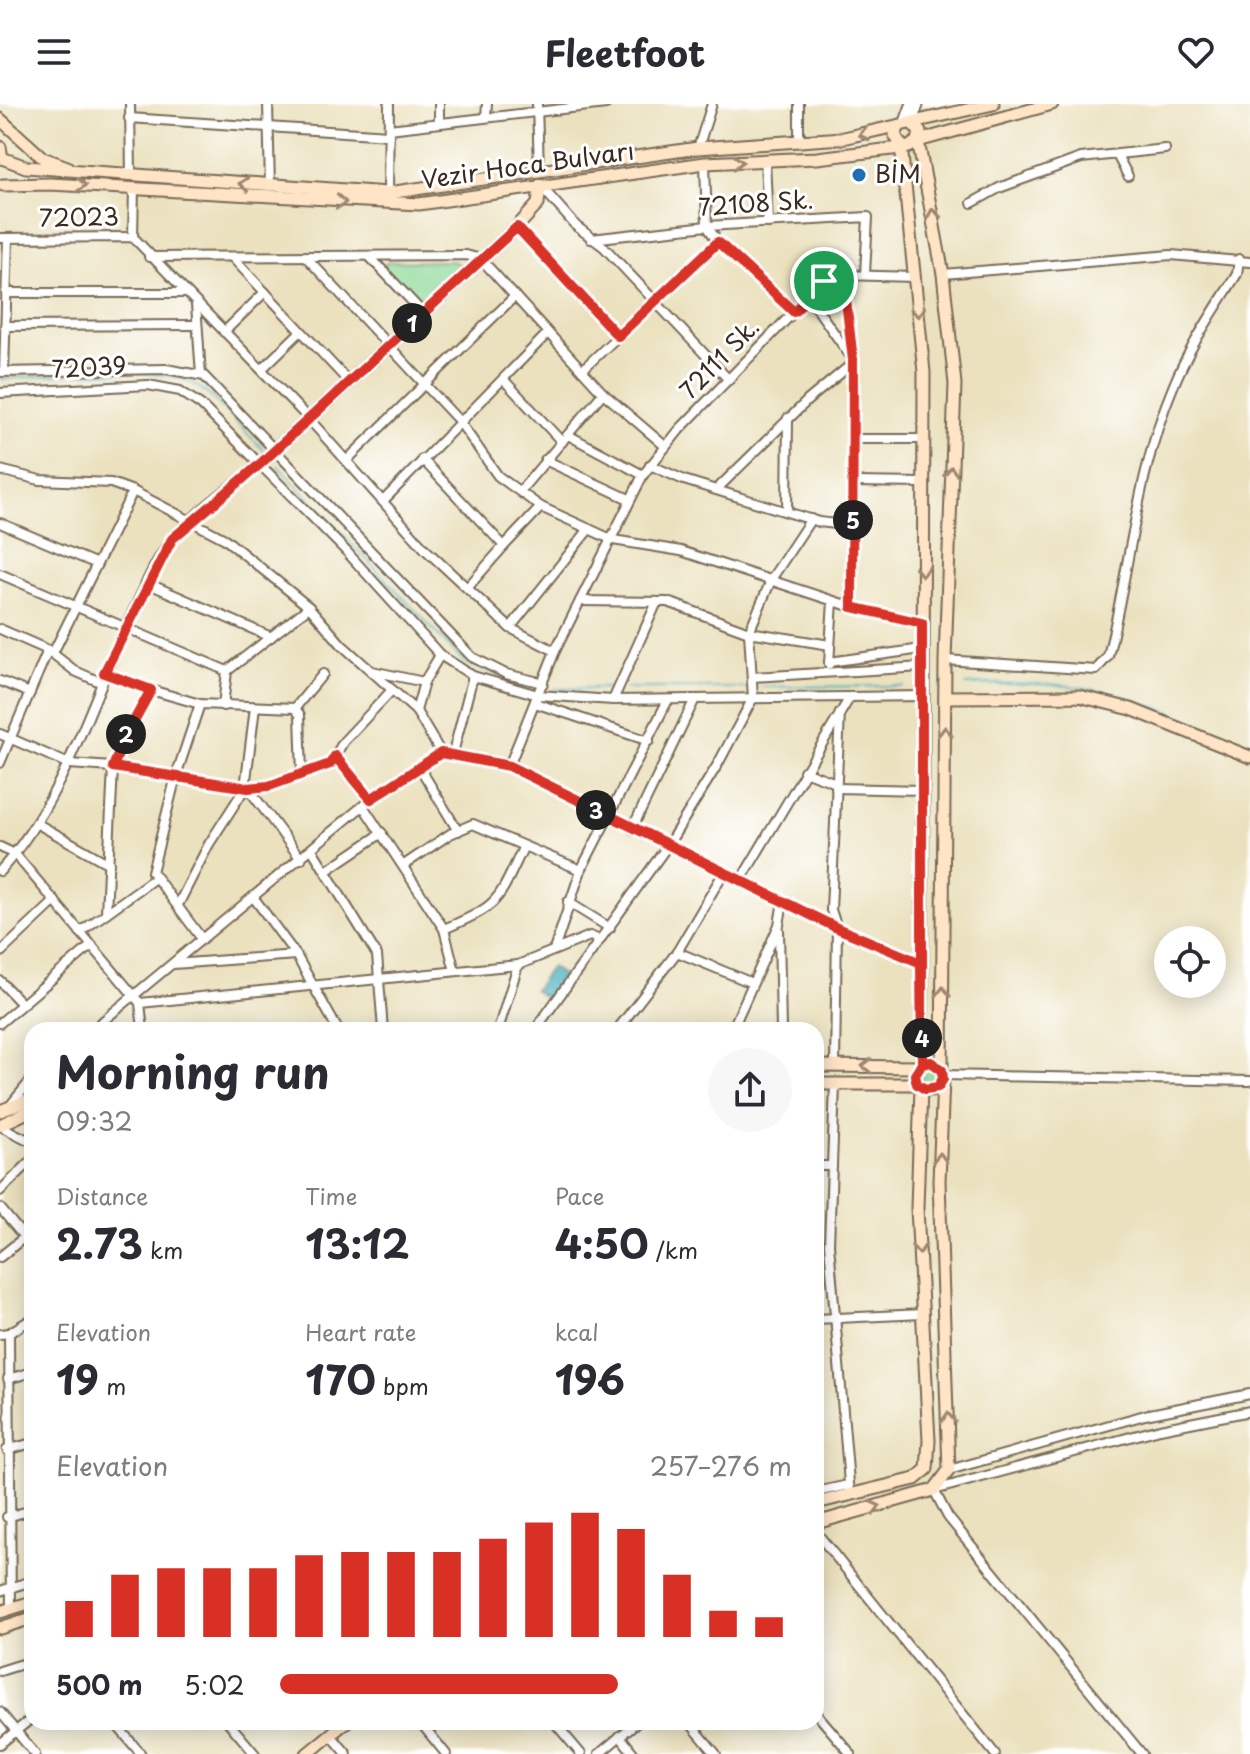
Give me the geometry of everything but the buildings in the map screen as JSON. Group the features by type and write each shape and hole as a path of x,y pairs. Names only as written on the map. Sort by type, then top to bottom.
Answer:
{"main road":[{"name":"Vezir Hoca Bulvarı","path":"1,154 26,167 388,193 698,148 843,138 993,104"},
{"name":"Vezir Hoca Bulvarı","path":"2,186 134,188 419,204 705,163 817,158 901,145 909,147 918,141 1052,104"},
{"path":"0,119 43,158 83,172"},
{"path":"824,1500 849,1490 915,1479 927,1469 929,1441 917,1208 920,1101 915,1075 920,1065 922,1046 924,372 901,145 895,135 905,124 920,132 918,141 943,274 955,384 945,660 943,1075 939,1181 949,1470 934,1490 824,1521"},
{"path":"1,154 8,171 2,186"},
{"path":"259,465 517,227 538,204 540,185"},
{"path":"945,697 1079,696 1131,709 1250,757"},
{"path":"904,1066 919,1057 922,1046"},
{"path":"824,1066 904,1066 931,1062 943,1075"},
{"path":"824,1084 903,1084 934,1089 943,1075"},
{"path":"903,1084 911,1087 920,1101"},
{"path":"4,1109 24,1102"},
{"path":"0,1126 24,1114"},
{"path":"0,1628 24,1620"},
{"path":"307,1754 337,1730"}],"street":[{"path":"130,104 131,176"},
{"path":"268,104 270,186"},
{"path":"388,193 389,104"},
{"path":"439,104 439,121"},
{"path":"486,116 487,104"},
{"path":"129,118 268,129 389,132 439,121 536,108 606,104"},
{"path":"698,148 712,104"},
{"path":"799,104 799,141"},
{"path":"905,124 911,104"},
{"path":"905,124 919,104"},
{"path":"536,108 539,170"},
{"path":"972,203 999,188 1081,158 1165,149"},
{"path":"1117,155 1128,176"},
{"path":"765,160 768,223"},
{"path":"705,163 707,226 718,242 794,312"},
{"path":"540,185 591,239 604,247 729,380"},
{"path":"133,237 134,188"},
{"name":"72108 Sk.","path":"591,239 707,226 868,217 865,274"},
{"path":"517,227 618,336"},
{"name":"72023","path":"4,238 133,237 149,257 309,419 426,550 510,628 555,651"},
{"path":"4,238 6,293 2,372 166,369 201,375 472,657 506,674 543,683"},
{"path":"582,370 718,242"},
{"path":"149,257 466,255 481,259 603,393 665,446"},
{"path":"943,274 1171,255 1250,262"},
{"path":"369,256 423,313"},
{"path":"232,257 348,381"},
{"path":"306,257 459,421 498,476 541,507 613,540 681,551 772,578 852,607 922,623"},
{"path":"945,660 1096,670 1108,656 1145,470 1171,389 1187,355 1237,274 1239,259"},
{"name":"72111 Sk.","path":"509,766 555,651 613,540 629,499 665,446 824,281 843,275 865,274 915,277"},
{"path":"843,275 853,361 852,607"},
{"path":"224,332 265,292"},
{"path":"6,293 185,293"},
{"path":"347,460 515,296"},
{"path":"808,296 853,361"},
{"path":"196,304 195,325 201,375"},
{"path":"5,326 195,325"},
{"path":"262,369 301,331"},
{"path":"383,501 547,334"},
{"path":"718,488 788,418 853,361"},
{"path":"503,379 565,439 643,475"},
{"name":"72039","path":"0,393 148,385 180,391 201,405 259,465"},
{"path":"521,490 603,393"},
{"path":"787,511 788,418"},
{"path":"855,439 924,439"},
{"path":"422,459 504,546"},
{"path":"545,460 629,499"},
{"path":"0,871 36,823 69,764 102,678 166,546 259,465 346,551 440,655 473,676 649,741"},
{"path":"650,465 684,480 811,519 853,526"},
{"path":"0,470 40,480 111,483 133,491 225,539 309,607 342,645 416,711 441,753"},
{"path":"854,482 923,483"},
{"path":"0,763 30,693 133,491"},
{"path":"467,588 541,507"},
{"path":"541,1022 668,845 718,764 753,698 749,632 772,578 811,519"},
{"path":"0,523 97,564"},
{"path":"510,628 589,529"},
{"path":"0,574 227,671"},
{"path":"147,583 271,637"},
{"path":"580,601 668,602 749,632 830,645"},
{"path":"829,667 833,601"},
{"path":"613,700 657,602"},
{"path":"223,706 227,671 309,607"},
{"path":"0,629 51,652 75,671 200,704 295,708"},
{"path":"752,677 829,667 922,649"},
{"path":"416,711 424,682 440,655"},
{"path":"829,667 923,667"},
{"path":"371,671 424,682"},
{"path":"295,708 323,674"},
{"path":"453,753 473,676"},
{"path":"0,681 30,693"},
{"path":"106,913 113,767 125,737 151,690"},
{"path":"0,734 69,764 113,767 246,788 269,786 330,764 392,690"},
{"path":"537,699 923,696"},
{"path":"741,880 850,697"},
{"path":"632,829 695,699"},
{"path":"554,950 581,870 668,700"},
{"path":"200,704 176,776 152,872 202,939"},
{"path":"178,905 209,844 246,788 255,707"},
{"path":"295,708 300,715 302,774"},
{"path":"835,1066 837,928 831,910 840,713"},
{"path":"102,1022 313,851 371,799 441,753 509,766 837,928 921,963"},
{"path":"335,756 371,799"},
{"path":"420,768 458,831"},
{"path":"804,771 836,785 922,790"},
{"path":"246,788 301,859"},
{"path":"363,806 444,929 455,971"},
{"path":"36,823 109,864"},
{"path":"404,865 473,824 581,870"},
{"path":"326,871 382,833"},
{"path":"444,929 488,910 499,898 524,846"},
{"path":"0,847 15,854 140,1003 518,965 590,936 600,940"},
{"path":"313,851 377,955 383,1022"},
{"path":"623,1022 677,952 724,872"},
{"path":"80,932 155,878"},
{"path":"254,898 296,955 333,1022"},
{"path":"0,953 55,901"},
{"path":"781,1022 779,925 783,901"},
{"path":"568,902 610,928"},
{"path":"735,1022 779,925"},
{"path":"0,1023 92,945"},
{"path":"677,952 752,983"},
{"path":"172,964 296,955"},
{"path":"500,1022 518,965"},
{"path":"0,981 22,1004"},
{"path":"140,1003 142,1022"},
{"path":"943,1075 1250,1081"},
{"path":"824,1492 849,1490 829,1244 835,1085"},
{"path":"4,1109 24,1088"},
{"path":"0,1126 24,1138"},
{"path":"824,1166 832,1166"},
{"path":"0,1191 24,1168"},
{"path":"0,1208 24,1237 0,1257"},
{"path":"824,1319 923,1314"},
{"path":"5,1610 7,1517 4,1492 8,1379 4,1333 24,1323"},
{"path":"8,1379 24,1374"},
{"path":"949,1470 1145,1415 1250,1394"},
{"path":"1142,1754 948,1517 934,1490 1160,1429 1250,1411"},
{"path":"7,1450 24,1445"},
{"path":"7,1517 24,1512"},
{"path":"824,1542 995,1754"},
{"path":"0,1671 24,1664"},
{"path":"0,1712 35,1754"},
{"path":"824,1723 849,1753"},
{"path":"0,1744 24,1724"},
{"path":"121,1730 141,1754"},
{"path":"235,1730 255,1754"},
{"path":"331,1730 347,1754"},
{"path":"426,1730 446,1754"},
{"path":"561,1730 581,1754"},
{"path":"599,1754 627,1730"},
{"path":"696,1730 716,1754"},
{"path":"620,1736 634,1754"}],"green space":[{"path":"453,261 458,264 457,274 421,307 382,267 388,262"},
{"path":"930,1066 937,1069 940,1076 937,1083 930,1086 923,1083 920,1076 923,1069"}],"water":[{"path":"551,967 563,976 547,999 534,990"}],"waterway":[{"path":"0,379 102,373 158,374 180,379 206,393 264,450"},
{"path":"278,466 465,663 529,686"},
{"path":"966,685 1050,684 1100,691 1166,711 1250,745"},
{"path":"761,687 903,686"},
{"path":"554,689 612,688"},
{"path":"625,688 745,688"}],"place":[{"name":"BİM","path":"859,175"}],"route":[{"path":"824,281 794,312 718,242 618,336 517,227 259,465 223,493 166,546 104,673 151,690 125,737 113,767 263,788 330,764 335,756 371,799 441,753 509,766 837,928 921,963 922,1064 931,1062 940,1066 943,1079 938,1087 925,1089 917,1084 915,1075 922,1064 922,623 852,607 853,360 843,275 824,281"}]}
